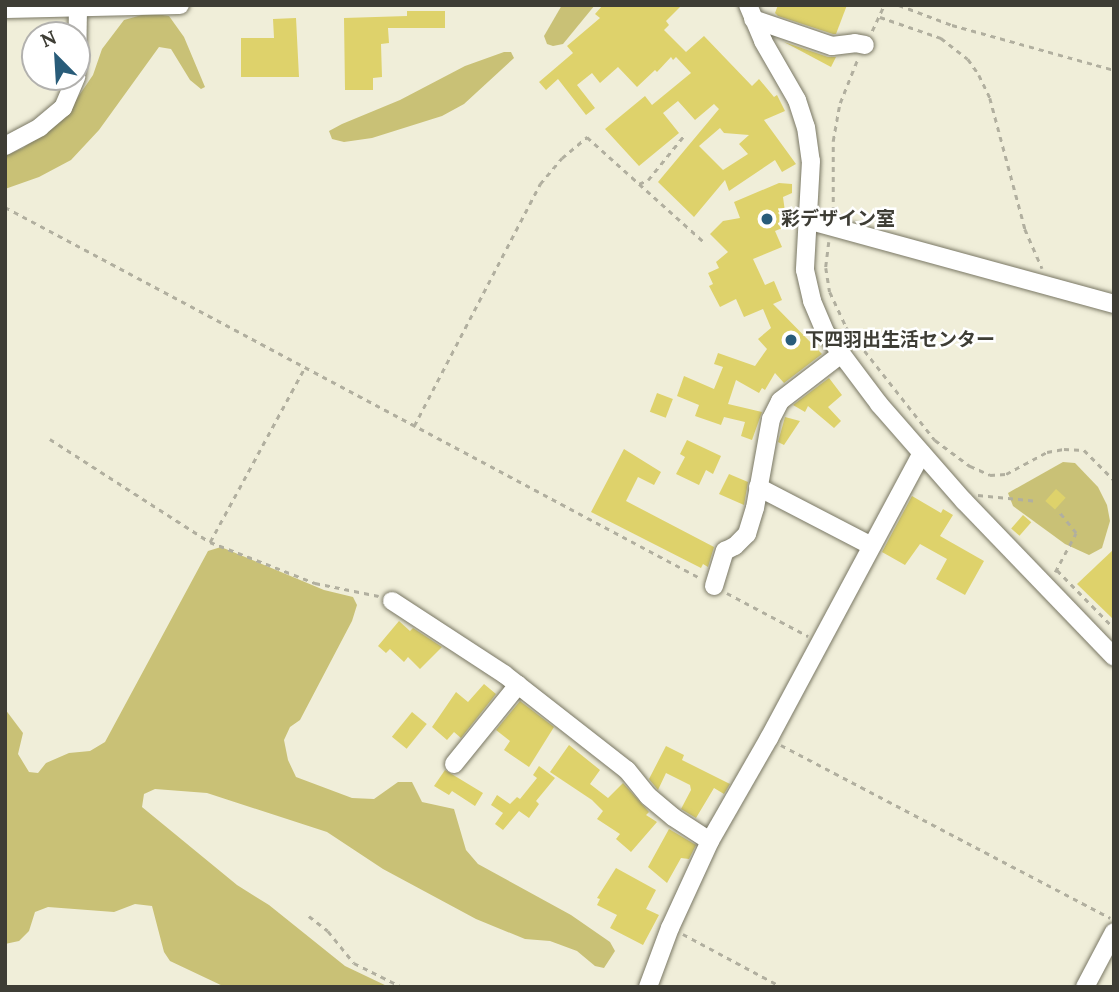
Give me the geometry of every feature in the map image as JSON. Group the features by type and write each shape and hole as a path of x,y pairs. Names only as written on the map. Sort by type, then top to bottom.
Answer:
{"street":[{"path":"5,9 180,5"},
{"path":"78,8 78,21"},
{"path":"751,12 832,46 855,43 864,46"},
{"path":"751,12 797,100 806,127 811,161 805,270 812,301 825,332 957,494 1114,657"},
{"path":"5,146 40,127 63,108 70,91"},
{"path":"807,220 1114,304"},
{"path":"714,586 725,551 735,546 747,534 771,419 780,401 841,354"},
{"path":"648,987 670,928 710,841 769,738 922,453"},
{"path":"758,487 872,546"},
{"path":"392,601 518,685 627,770 648,796 673,817 710,841"},
{"path":"454,764 518,685"},
{"path":"1085,987 1114,932"}],"path":[{"path":"884,5 840,103 833,141 831,183 834,226 826,250 826,268 830,292 846,327 935,440 970,466 990,475 1006,474 1048,452 1083,450 1114,480"},
{"path":"899,5 952,25 1114,71"},
{"path":"880,16 941,38 968,59 979,75 990,98 1025,229 1051,287"},
{"path":"639,184 648,180 686,133"},
{"path":"414,426 540,184 562,158 587,137 705,243"},
{"path":"5,207 820,643"},
{"path":"210,542 305,367"},
{"path":"50,439 210,542 314,583 392,601"},
{"path":"957,494 1038,501"},
{"path":"1047,587 1076,533 1058,511"},
{"path":"1056,570 1114,628"},
{"path":"769,738 1114,919"},
{"path":"309,916 328,931 355,963 402,987"},
{"path":"670,928 782,987"}],"shaded area":[{"path":"562,5 595,5 563,44 553,46 547,44 544,36"},
{"path":"149,13 169,16 184,37 205,87 201,89 190,80 171,49 159,47 99,130 71,160 39,177 5,189 5,156 23,148 65,116 82,91 91,91 91,78 102,49 124,20"},
{"path":"511,52 514,58 464,104 442,116 372,138 344,142 332,139 329,131 342,124 400,100 465,66"},
{"path":"1063,462 1075,463 1098,487 1107,505 1110,521 1102,548 1089,555 1065,544 1013,506 1008,493"},
{"path":"221,547 324,590 353,597 357,605 352,621 300,720 290,727 284,740 288,760 296,777 352,798 374,799 398,782 412,782 422,802 454,809 466,850 478,864 571,915 610,942 615,951 604,968 595,966 577,951 550,941 525,939 476,919 383,869 327,832 207,793 155,789 144,794 142,807 237,885 269,905 345,966 389,987 225,987 170,961 164,952 152,906 135,904 114,912 48,907 35,912 29,931 19,941 5,944 5,709 23,733 18,754 29,772 38,773 46,763 69,753 90,751 105,742 208,551"}],"building":[{"path":"603,5 682,5 666,21 669,25 664,30 686,52 704,36 752,86 759,79 774,97 777,95 785,111 764,120 796,164 782,172 775,160 729,191 725,180 694,217 658,182 719,109 714,104 695,120 678,101 663,113 679,133 639,166 605,129 645,96 652,105 691,73 676,57 673,60 671,57 637,87 618,67 600,83 592,73 577,85 595,108 586,115 558,79 546,90 539,82 573,53 567,46 600,18 595,14","holes":["720,128 724,133 749,135 739,144 748,154 723,170 699,146"]},
{"path":"778,5 847,5 836,34 833,34 778,16 775,13"},
{"path":"407,11 445,11 445,28 388,28 389,43 381,44 382,77 373,78 373,90 345,90 344,18 407,16"},
{"path":"296,18 299,77 241,77 241,38 274,38 273,19"},
{"path":"784,42 828,57 836,57 831,67"},
{"path":"779,183 792,184 792,193 783,197 787,226 775,231 782,247 753,259 765,285 774,281 782,300 773,304 822,354 784,383 775,373 765,390 762,388 759,393 736,380 728,404 762,412 752,440 741,436 745,422 724,417 721,425 695,416 699,405 677,396 684,376 714,389 723,367 714,364 718,353 755,366 767,349 758,339 771,328 763,309 744,317 736,299 720,307 709,286 713,284 708,273 719,268 716,262 728,252 710,234 723,221 740,218 734,202"},
{"path":"829,378 842,395 828,407 841,421 834,428 808,406 805,412 793,405"},
{"path":"657,393 673,399 666,418 650,412"},
{"path":"785,417 800,421 784,445 778,442"},
{"path":"687,440 721,456 713,474 706,470 699,485 676,474 685,457 680,454"},
{"path":"624,449 661,472 654,485 638,477 626,501 714,547 708,567 703,564 701,568 591,512"},
{"path":"729,474 748,482 744,505 719,494"},
{"path":"1056,489 1066,498 1055,510 1045,501"},
{"path":"912,496 941,513 943,509 953,515 940,536 984,561 965,595 936,579 947,559 920,544 905,565 882,552"},
{"path":"1023,515 1031,522 1019,536 1011,529"},
{"path":"1114,549 1114,620 1077,584"},
{"path":"399,621 410,631 413,628 442,647 420,669 408,657 404,662 390,649 386,653 378,646"},
{"path":"484,684 496,694 461,738 454,732 447,740 432,727 456,692 468,702"},
{"path":"520,701 554,727 529,767 504,750 510,741 496,730"},
{"path":"412,712 427,724 407,749 392,737"},
{"path":"569,745 600,770 590,784 608,798 623,783 649,812 646,815 657,822 631,852 616,839 620,834 597,819 603,811 592,800 550,772"},
{"path":"666,746 684,755 682,760 730,784 724,794 714,788 696,818 681,809 691,790 690,785 666,773 658,790 649,779"},
{"path":"539,766 555,778 536,801 539,804 529,818 519,811 503,830 495,824 503,813 491,805 497,795 510,804 517,797 520,799 537,778 533,775"},
{"path":"445,770 483,793 475,806 452,791 449,795 434,786"},
{"path":"669,829 696,845 689,859 681,858 667,883 648,867"},
{"path":"616,868 656,890 646,909 659,915 643,945 610,928 617,915 597,905 600,899 597,898"}],"place":[{"name":"彩デザイン室","path":"767,219"},
{"name":"下四羽出生活センター","path":"791,340"}]}
